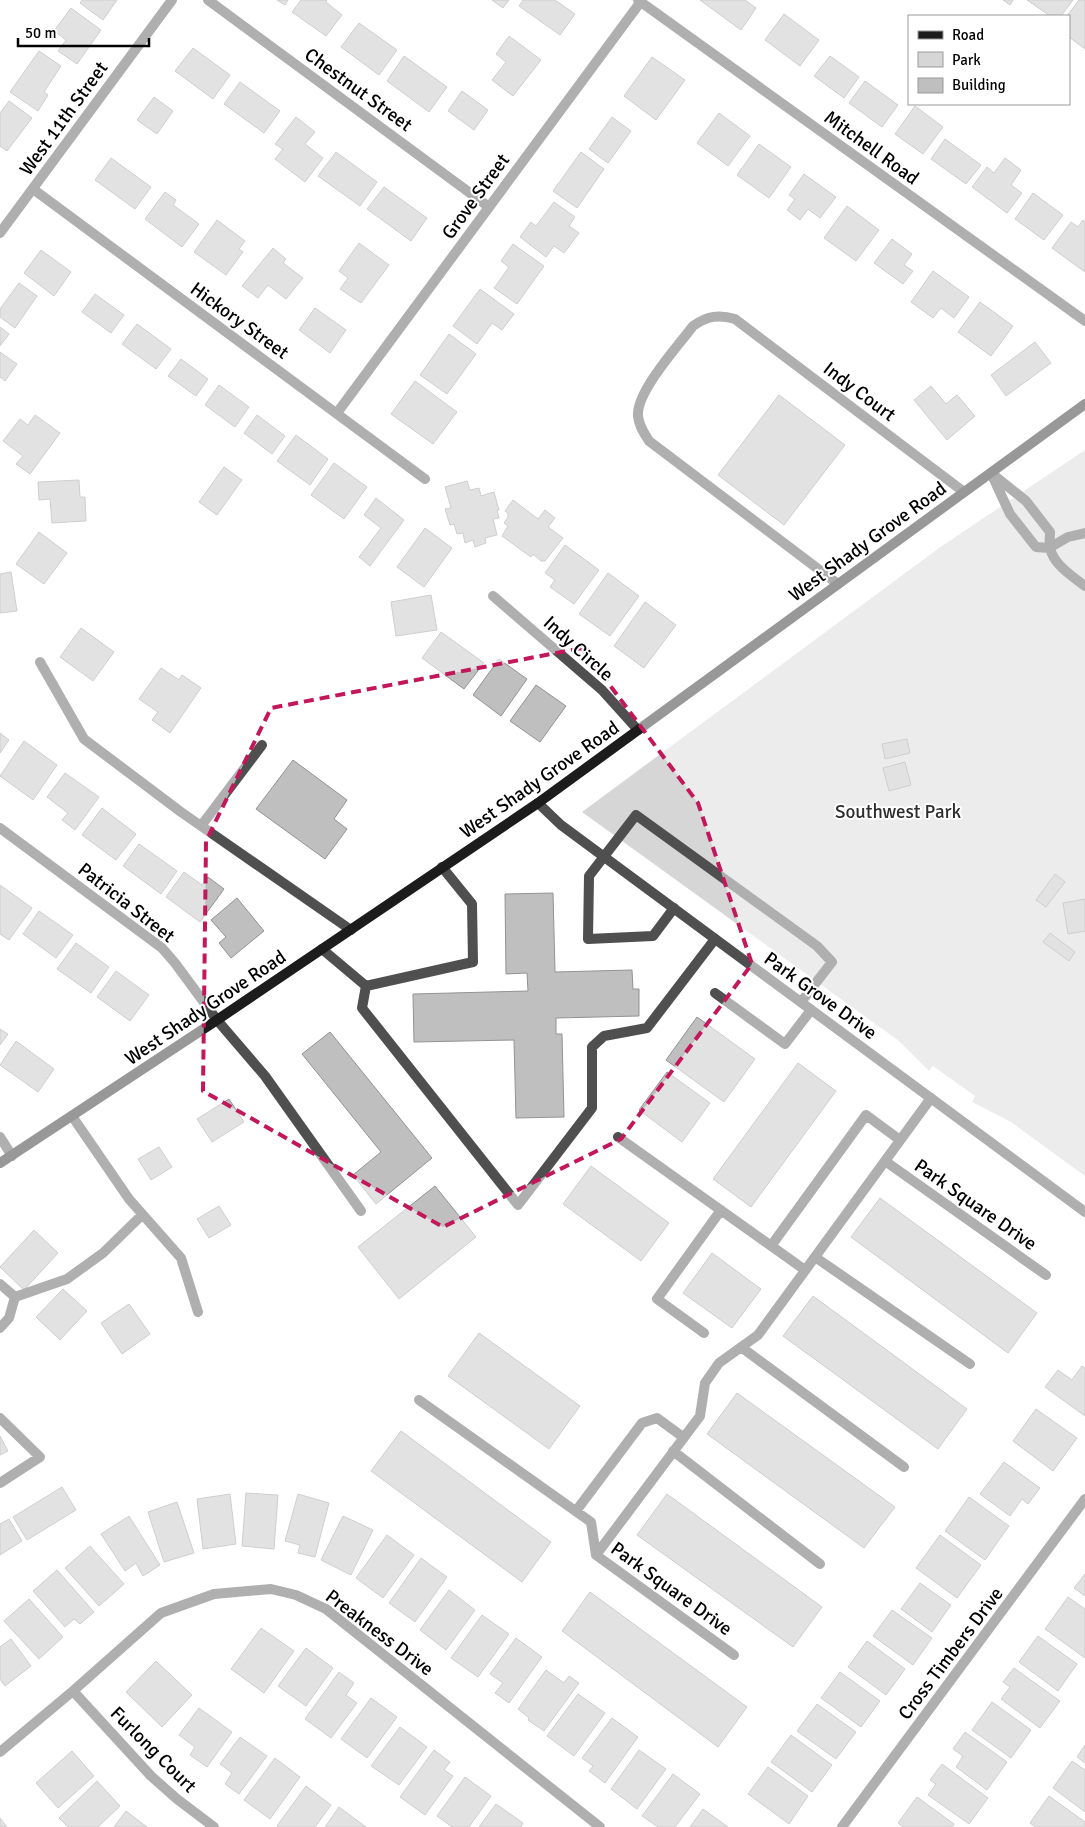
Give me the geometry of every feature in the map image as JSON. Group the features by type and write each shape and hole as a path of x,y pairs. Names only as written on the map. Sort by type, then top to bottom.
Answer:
{"main road":[{"name":"West Shady Grove Road","path":"0,1163 218,1020 538,803 1085,404"}],"street":[{"name":"West 11th Street","path":"0,233 172,0"},
{"name":"Chestnut Street","path":"208,0 489,207"},
{"name":"Grove Street","path":"337,413 640,0"},
{"name":"Mitchell Road","path":"640,0 1085,321"},
{"name":"Hickory Street","path":"33,188 425,479"},
{"name":"Indy Court","path":"838,584 649,441 642,430 638,416 640,402 645,390 693,326 713,316 725,316 736,319 964,492"},
{"path":"991,473 1010,514 1036,547 1049,548 1068,537 1085,534"},
{"path":"991,473 1026,501 1050,532 1049,548 1054,558 1085,586"},
{"name":"Indy Circle","path":"493,596 602,690 638,730"},
{"path":"40,662 84,739 200,826 351,930"},
{"path":"200,826 262,745"},
{"name":"Park Grove Drive","path":"538,803 561,825 1085,1212"},
{"path":"674,908 653,936 588,939 588,876 636,815 817,946 832,962 802,1002"},
{"name":"Patricia Street","path":"0,828 162,948 218,1020 265,1076 361,1211"},
{"path":"366,986 473,962 472,904 442,868"},
{"path":"366,986 362,1008 518,1206 592,1108 592,1047 604,1036 647,1028 715,939"},
{"path":"322,949 366,986"},
{"path":"715,993 785,1044 811,1010"},
{"name":"Park Square Drive","path":"734,1655 596,1555 700,1416 705,1383 719,1363 758,1335 931,1098"},
{"path":"771,1246 866,1115 900,1140"},
{"path":"72,1116 129,1199 181,1258 198,1312"},
{"path":"0,1137 12,1156"},
{"path":"618,1137 805,1270"},
{"name":"Park Square Drive","path":"885,1161 1046,1275"},
{"path":"704,1332 657,1299 721,1210"},
{"path":"15,1297 67,1279 103,1253 142,1215"},
{"path":"815,1257 970,1364"},
{"path":"0,1284 15,1297"},
{"path":"0,1328 9,1318 15,1297"},
{"path":"741,1347 904,1467"},
{"path":"419,1400 591,1522 596,1555"},
{"path":"0,1418 40,1457 0,1483"},
{"path":"576,1511 642,1423 657,1418 683,1437"},
{"path":"673,1452 820,1564"},
{"name":"Cross Timbers Drive","path":"842,1827 1085,1499"},
{"name":"Preakness Drive","path":"0,1752 73,1691 161,1613 214,1594 271,1589 296,1595 326,1609 600,1827"},
{"name":"Furlong Court","path":"73,1691 151,1776 177,1799 214,1827"}],"highlighted area":[{"path":"582,648 698,803 752,964 621,1139 443,1227 203,1091 206,841 271,708"}],"green space":[{"name":"Southwest Park","path":"1085,450 1085,1176 1011,1122 972,1102 975,1096 933,1066 929,1071 899,1041 582,812 939,548"}],"building":[{"path":"82,0 117,0 103,20 80,3"},
{"path":"277,0 288,0 285,5"},
{"path":"301,0 327,0 326,2 342,15 326,36 292,12"},
{"path":"492,0 509,0 503,8"},
{"path":"523,0 555,0 575,14 560,35 519,6"},
{"path":"700,0 745,0 756,8 741,30"},
{"path":"1003,0 1013,0 1010,5"},
{"path":"1027,0 1073,0 1062,15 1049,15"},
{"path":"1079,0 1085,0 1085,49 1070,38 1070,15 1068,15"},
{"path":"71,8 101,30 77,64 58,51 66,40 54,31"},
{"path":"784,14 819,40 800,66 765,40"},
{"path":"359,23 397,50 379,75 341,47"},
{"path":"509,36 541,60 513,96 492,80 506,62 496,54"},
{"path":"193,48 230,75 213,99 175,71"},
{"path":"39,51 61,66 44,92 48,95 38,111 10,92"},
{"path":"404,56 447,87 429,112 387,81"},
{"path":"830,56 859,77 844,98 814,76"},
{"path":"652,57 685,80 656,120 624,96"},
{"path":"865,81 898,105 882,127 849,103"},
{"path":"240,82 280,111 264,133 224,104"},
{"path":"462,91 488,110 474,130 448,111"},
{"path":"154,97 173,111 157,134 137,120"},
{"path":"9,101 32,118 7,151 0,146 0,113"},
{"path":"915,106 943,127 923,154 895,134"},
{"path":"719,113 750,136 728,166 697,143"},
{"path":"296,117 315,132 305,144 323,158 305,182 275,159 283,149 275,144"},
{"path":"612,117 631,131 608,163 589,149"},
{"path":"945,139 981,165 966,184 931,159"},
{"path":"759,144 791,167 769,198 737,175"},
{"path":"336,152 377,182 360,206 318,176"},
{"path":"581,152 604,169 577,208 553,191"},
{"path":"111,158 151,187 135,209 95,180"},
{"path":"1005,158 1021,170 1011,185 1022,193 1007,213 972,187 987,167 994,173"},
{"path":"804,174 836,197 820,218 808,209 800,220 787,210 795,199 789,195"},
{"path":"384,187 427,218 411,241 367,209"},
{"path":"165,192 176,200 173,205 199,224 182,247 145,219"},
{"path":"1033,193 1063,215 1044,240 1015,219"},
{"path":"554,202 575,217 569,226 579,233 564,253 554,246 546,257 520,237 531,222 536,226"},
{"path":"847,206 879,230 856,261 824,238"},
{"path":"217,220 245,241 239,249 243,252 226,275 194,252"},
{"path":"1083,220 1085,222 1085,272 1052,248 1071,222 1078,227"},
{"path":"892,239 912,254 904,265 913,271 903,284 874,263"},
{"path":"359,243 389,265 361,303 340,289 348,278 339,271"},
{"path":"513,244 544,266 517,304 494,288 509,267 501,261"},
{"path":"273,248 286,259 283,263 303,278 286,299 268,285 258,298 242,286"},
{"path":"41,250 71,272 54,296 24,273"},
{"path":"933,271 969,297 954,318 941,308 933,318 911,302"},
{"path":"19,283 37,296 15,328 0,317 0,309"},
{"path":"480,289 514,314 502,330 492,323 477,344 453,326"},
{"path":"95,294 124,315 111,333 82,312"},
{"path":"980,302 1013,326 991,356 958,332"},
{"path":"315,308 346,330 330,353 299,330"},
{"path":"137,324 171,349 156,369 122,344"},
{"path":"0,327 9,334 0,346"},
{"path":"449,334 476,354 447,394 420,375"},
{"path":"1035,342 1051,363 1006,396 991,375"},
{"path":"0,352 17,364 5,381 0,377"},
{"path":"181,359 208,379 196,396 168,376"},
{"path":"415,381 457,412 433,444 391,414"},
{"path":"219,385 249,407 235,427 205,405"},
{"path":"931,386 946,404 957,395 975,416 947,440 914,400"},
{"path":"779,395 845,445 784,525 718,475"},
{"path":"35,415 60,433 30,474 16,464 23,456 3,441 20,419 28,425"},
{"path":"257,415 285,436 272,454 244,433"},
{"path":"296,435 328,459 310,485 277,461"},
{"path":"334,463 367,487 344,519 311,495"},
{"path":"224,467 242,480 217,515 199,502"},
{"path":"79,480 80,497 85,497 86,521 52,523 50,499 39,500 38,482"},
{"path":"467,481 470,490 479,488 481,496 494,492 499,510 497,510 499,518 493,519 497,535 485,538 486,543 475,547 473,540 465,543 463,533 457,534 454,524 450,525 445,509 451,508 445,487"},
{"path":"376,498 404,520 370,566 359,557 381,528 364,515"},
{"path":"513,500 538,519 545,510 555,518 548,527 563,538 545,561 541,561 533,554 531,557 502,536 508,526 504,523 508,517 508,513 505,511"},
{"path":"425,528 452,548 424,587 397,567"},
{"path":"39,532 67,553 44,584 16,564"},
{"path":"565,545 599,570 574,604 550,587 555,580 545,573"},
{"path":"11,572 17,611 0,613 0,574"},
{"path":"608,573 639,596 610,636 579,614"},
{"path":"431,595 437,630 396,636 391,602"},
{"path":"645,602 676,625 644,668 614,646"},
{"path":"81,628 114,652 93,681 60,657"},
{"path":"441,632 484,663 464,689 422,658"},
{"path":"499,659 527,679 501,716 473,695"},
{"path":"161,668 179,680 182,675 201,688 170,733 152,720 158,712 139,699"},
{"path":"536,685 566,706 540,742 510,721"},
{"path":"0,733 9,740 0,753"},
{"path":"907,739 910,753 885,759 882,744"},
{"path":"24,741 57,765 33,800 0,776"},
{"path":"293,760 347,800 334,819 347,829 325,859 256,809"},
{"path":"905,762 911,785 889,791 883,768"},
{"path":"65,773 99,797 75,830 62,820 68,813 47,797"},
{"path":"102,808 136,834 116,860 82,835"},
{"path":"139,844 177,871 161,894 123,866"},
{"path":"184,872 202,885 208,877 224,889 200,922 166,897"},
{"path":"1055,874 1065,882 1046,907 1036,900"},
{"path":"0,885 32,908 9,940 0,934"},
{"path":"553,893 555,972 632,970 633,989 639,989 639,1016 556,1018 556,1034 562,1034 564,1117 516,1118 514,1040 414,1042 413,994 528,991 527,973 506,974 505,894"},
{"path":"237,898 264,931 231,958 219,943 226,937 211,920"},
{"path":"1085,899 1085,931 1068,934 1063,903"},
{"path":"39,911 73,935 56,958 23,934"},
{"path":"1050,933 1075,952 1069,961 1043,942"},
{"path":"76,943 109,967 91,993 57,969"},
{"path":"116,971 149,995 130,1021 97,997"},
{"path":"697,1017 755,1059 724,1102 666,1060"},
{"path":"0,1029 8,1034 0,1045"},
{"path":"330,1032 432,1158 376,1204 353,1175 381,1152 302,1054"},
{"path":"16,1041 54,1069 38,1092 0,1065"},
{"path":"798,1063 836,1091 751,1207 713,1179"},
{"path":"667,1072 710,1103 682,1142 639,1110"},
{"path":"229,1099 244,1122 212,1142 197,1119"},
{"path":"159,1147 172,1167 151,1180 138,1159"},
{"path":"591,1166 669,1223 641,1261 563,1204"},
{"path":"435,1186 476,1237 399,1299 358,1247"},
{"path":"880,1198 1037,1313 1008,1353 851,1237"},
{"path":"219,1206 231,1225 209,1238 197,1219"},
{"path":"34,1230 58,1253 24,1290 0,1267"},
{"path":"712,1253 761,1289 732,1328 683,1293"},
{"path":"63,1289 87,1311 60,1340 36,1317"},
{"path":"813,1296 967,1409 938,1449 783,1336"},
{"path":"129,1304 150,1334 122,1354 101,1323"},
{"path":"479,1333 580,1406 549,1449 448,1376"},
{"path":"1082,1366 1085,1368 1085,1416 1045,1387 1058,1370 1072,1380"},
{"path":"737,1393 895,1507 864,1548 707,1434"},
{"path":"1036,1409 1077,1438 1053,1471 1013,1441"},
{"path":"401,1431 551,1542 522,1582 371,1471"},
{"path":"0,1436 8,1451 0,1455"},
{"path":"1004,1462 1040,1488 1028,1504 1022,1499 1010,1516 980,1494"},
{"path":"62,1487 76,1510 27,1540 13,1517"},
{"path":"246,1493 278,1495 274,1549 242,1546"},
{"path":"230,1494 236,1544 203,1549 197,1499"},
{"path":"298,1494 329,1503 315,1557 298,1553 300,1545 285,1541"},
{"path":"667,1494 822,1607 793,1647 637,1535"},
{"path":"969,1497 1009,1526 985,1560 945,1531"},
{"path":"177,1502 194,1553 164,1562 148,1512"},
{"path":"129,1516 160,1565 143,1576 136,1563 125,1571 101,1534"},
{"path":"343,1516 373,1530 351,1575 321,1560"},
{"path":"9,1519 22,1541 0,1555 0,1524"},
{"path":"387,1535 414,1555 383,1598 356,1578"},
{"path":"940,1535 981,1565 957,1598 916,1568"},
{"path":"90,1546 124,1584 99,1606 65,1568"},
{"path":"421,1558 447,1577 415,1622 389,1603"},
{"path":"57,1570 94,1612 80,1624 74,1619 65,1627 33,1591"},
{"path":"1085,1574 1085,1596 1074,1588"},
{"path":"920,1583 951,1605 932,1632 901,1609"},
{"path":"449,1590 475,1610 446,1650 420,1630"},
{"path":"590,1592 747,1707 718,1747 562,1631"},
{"path":"1068,1597 1085,1609 1085,1658 1045,1629"},
{"path":"29,1599 63,1637 39,1659 4,1621"},
{"path":"892,1610 932,1638 913,1665 873,1636"},
{"path":"482,1615 509,1634 478,1677 451,1658"},
{"path":"261,1628 294,1651 264,1693 231,1669"},
{"path":"1038,1636 1077,1664 1058,1691 1019,1662"},
{"path":"516,1638 542,1657 509,1703 495,1693 503,1683 490,1674"},
{"path":"11,1639 31,1666 5,1686 0,1679 0,1647"},
{"path":"867,1641 905,1669 886,1695 848,1667"},
{"path":"306,1648 333,1668 306,1706 278,1686"},
{"path":"156,1661 192,1695 162,1727 126,1692"},
{"path":"1014,1668 1060,1701 1040,1728 1001,1699 1010,1687 1003,1682"},
{"path":"546,1670 564,1683 569,1676 579,1683 544,1731 528,1720 529,1718 518,1709"},
{"path":"339,1672 354,1683 346,1695 357,1703 331,1738 305,1719"},
{"path":"840,1672 880,1701 861,1727 821,1698"},
{"path":"578,1694 605,1713 574,1756 547,1736"},
{"path":"371,1698 397,1717 367,1758 341,1739"},
{"path":"992,1702 1031,1730 1011,1758 972,1730"},
{"path":"817,1704 856,1732 836,1759 797,1731"},
{"path":"199,1708 232,1732 207,1767 190,1755 195,1747 179,1735"},
{"path":"612,1718 638,1737 605,1783 589,1771 593,1766 582,1758"},
{"path":"400,1727 427,1747 399,1785 371,1766"},
{"path":"965,1732 1007,1762 987,1790 956,1767 963,1756 953,1749"},
{"path":"791,1735 832,1765 812,1792 771,1762"},
{"path":"240,1737 267,1756 239,1794 225,1784 232,1773 220,1764"},
{"path":"1085,1745 1085,1763 1077,1757"},
{"path":"434,1750 450,1762 444,1770 453,1776 425,1815 400,1797"},
{"path":"639,1750 666,1769 637,1809 611,1789"},
{"path":"72,1751 94,1776 58,1808 36,1783"},
{"path":"275,1758 300,1777 270,1819 244,1800"},
{"path":"1072,1761 1085,1770 1085,1812 1053,1788"},
{"path":"942,1764 988,1798 969,1824 928,1795 936,1784 930,1780"},
{"path":"768,1767 808,1796 789,1824 748,1794"},
{"path":"673,1774 700,1794 675,1827 658,1827 642,1816"},
{"path":"465,1777 491,1796 469,1827 452,1827 437,1816"},
{"path":"97,1781 120,1806 98,1827 68,1827 59,1818"},
{"path":"306,1786 331,1805 315,1827 278,1827 277,1826"},
{"path":"1049,1796 1085,1822 1084,1827 1035,1827 1030,1823"},
{"path":"917,1797 954,1824 952,1827 903,1827 898,1823"},
{"path":"496,1804 523,1823 521,1827 479,1827"},
{"path":"339,1807 366,1827 325,1827"},
{"path":"703,1809 728,1827 690,1827"},
{"path":"126,1811 147,1827 114,1827"},
{"path":"0,1818 7,1827 0,1827"}]}
